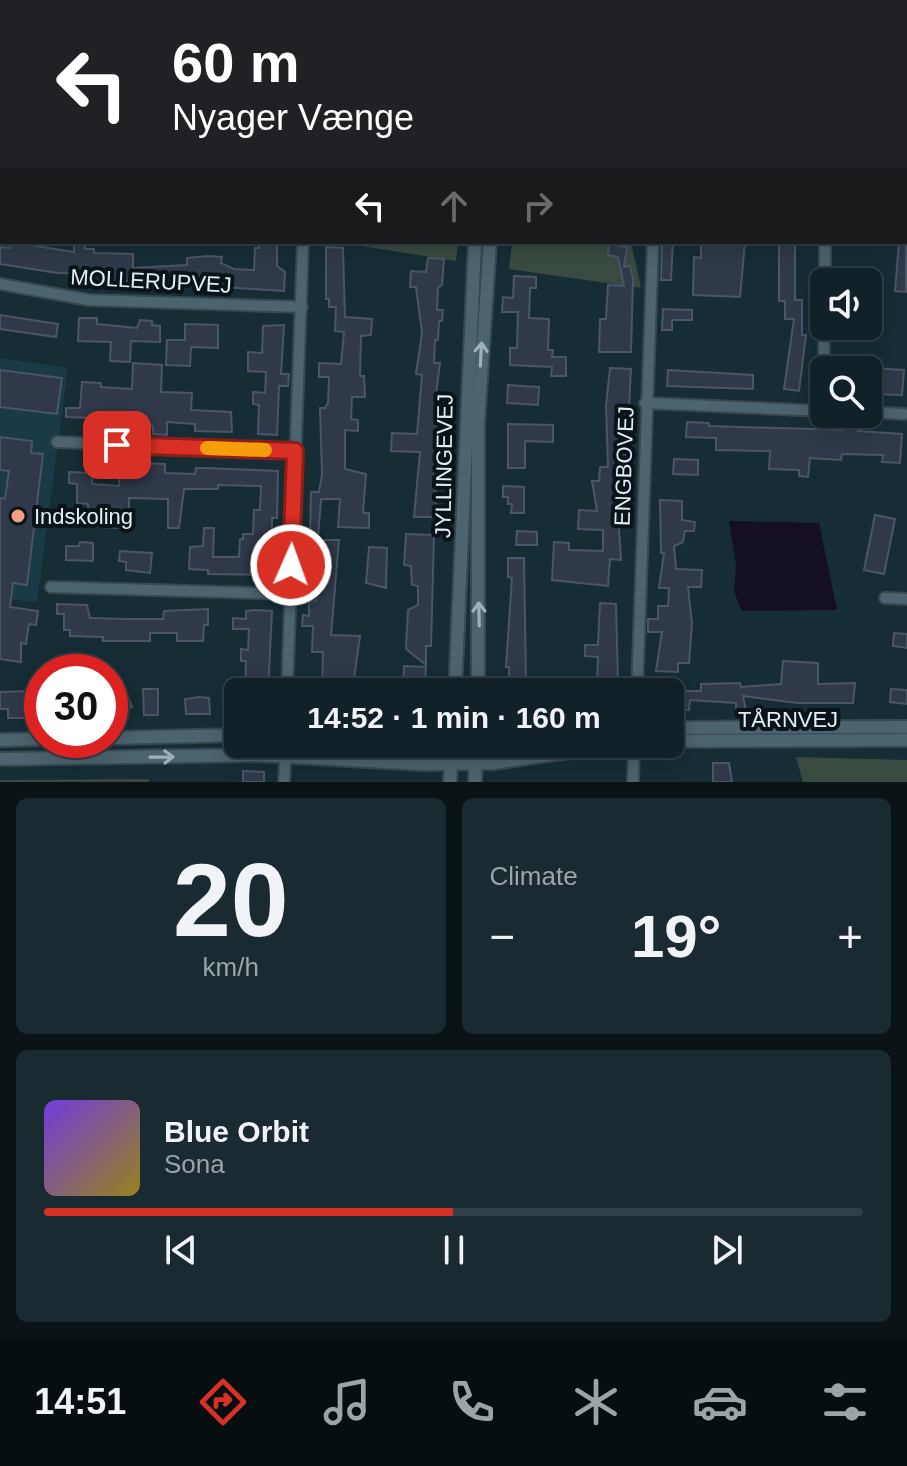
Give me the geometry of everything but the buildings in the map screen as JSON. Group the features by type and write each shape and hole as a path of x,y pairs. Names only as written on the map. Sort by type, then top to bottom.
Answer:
{"street":[{"path":"287,678 303,244"},
{"name":"JYLLINGEVEJ","path":"456,678 475,244"},
{"name":"JYLLINGEVEJ","path":"478,678 478,423 490,244"},
{"name":"ENGBOVEJ","path":"637,678 653,244"},
{"path":"825,244 825,268"},
{"name":"MOLLERUPVEJ","path":"0,284 89,300 302,307"},
{"path":"645,403 810,410"},
{"path":"882,413 904,414"},
{"path":"57,442 295,451"},
{"path":"51,587 290,594"},
{"path":"885,598 907,599"},
{"name":"TÅRNVEJ","path":"684,728 907,727"},
{"path":"128,738 224,735"},
{"path":"0,740 24,739"},
{"name":"TÅRNVEJ","path":"684,741 907,740"},
{"path":"0,759 224,752"},
{"path":"284,782 285,758"},
{"path":"387,758 451,763 462,758"},
{"path":"450,782 451,758"},
{"path":"475,782 476,758"},
{"path":"510,758 535,758"},
{"path":"633,782 634,758"}],"shaded area":[{"path":"0,358 68,368 37,602 0,598"},
{"path":"729,521 819,523 837,610 742,611 734,592 736,566"}],"green space":[{"path":"349,244 458,244 456,261"},
{"path":"512,244 631,244 641,288 509,269"},
{"path":"796,757 907,760 907,782 803,782"},
{"path":"149,779 149,782 0,782 0,780"}],"slow traffic":[{"path":"207,448 265,450"}],"place":[{"name":"Indskoling","path":"18,516"}],"route":[{"path":"117,445 295,451 291,565"}]}
